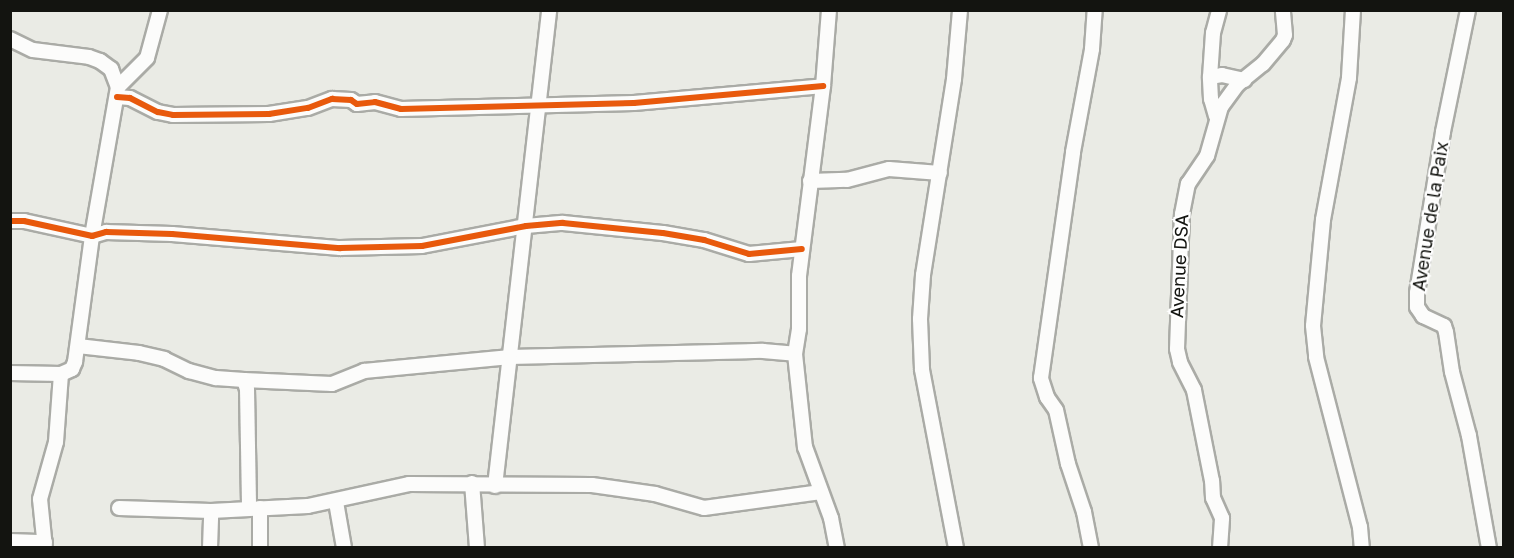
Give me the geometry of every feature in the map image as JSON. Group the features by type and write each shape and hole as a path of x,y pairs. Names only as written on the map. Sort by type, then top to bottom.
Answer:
{"street":[{"path":"117,92 147,58 160,10"},
{"path":"495,486 549,10"},
{"path":"829,10 824,86 802,249 799,329 795,354 801,432 837,548"},
{"path":"956,548 922,369 920,319 923,276 954,79 960,10"},
{"path":"1091,548 1084,512 1068,464 1056,410 1047,397 1041,378 1073,152 1092,49 1095,10"},
{"path":"1216,116 1211,99 1210,77 1213,33 1219,10"},
{"name":"Avenue DSA","path":"1220,548 1222,518 1213,498 1212,481 1194,390 1180,362 1176,336 1184,196 1188,184 1207,156 1216,116 1227,97 1263,64 1286,35 1283,10"},
{"path":"1353,10 1349,78 1323,220 1313,326 1316,357 1360,527 1362,548"},
{"name":"Avenue de la Paix","path":"1468,10 1443,132 1417,307 1423,316 1444,326 1446,332 1452,372 1469,436 1489,548"},
{"path":"10,39 33,50 82,56 100,61 111,69 117,92 92,236 78,346 72,369 61,374 10,374"},
{"path":"1210,77 1222,75 1244,80"},
{"path":"117,92 158,112 173,115 269,114 308,108 323,101 342,98 357,104 383,103 401,109 538,106 634,103 824,86"},
{"path":"810,181 847,180 889,169 940,173"},
{"path":"10,221 24,221 92,236 106,232 172,234 340,248 422,246 526,226 563,223 663,233 704,240 749,254 802,249"},
{"path":"78,346 139,353 164,359 189,371 216,378 332,384 364,371 510,357 764,351 795,354"},
{"path":"10,541 45,545 40,499 56,442 61,374"},
{"path":"244,380 247,389 254,508 260,548"},
{"path":"472,483 477,548"},
{"path":"118,508 211,511 308,506 336,502 360,493 409,484 591,485 655,494 704,508 821,492"},
{"path":"336,502 344,548"},
{"path":"210,548 211,511"}],"cycle path":[{"path":"117,97 130,98 158,112 173,115 269,114 308,108 332,99 351,100 357,104 375,102 401,109 634,103 823,86"},
{"path":"10,221 24,221 92,236 106,232 172,234 340,248 422,246 526,226 563,223 663,233 704,240 749,254 802,249"}]}
